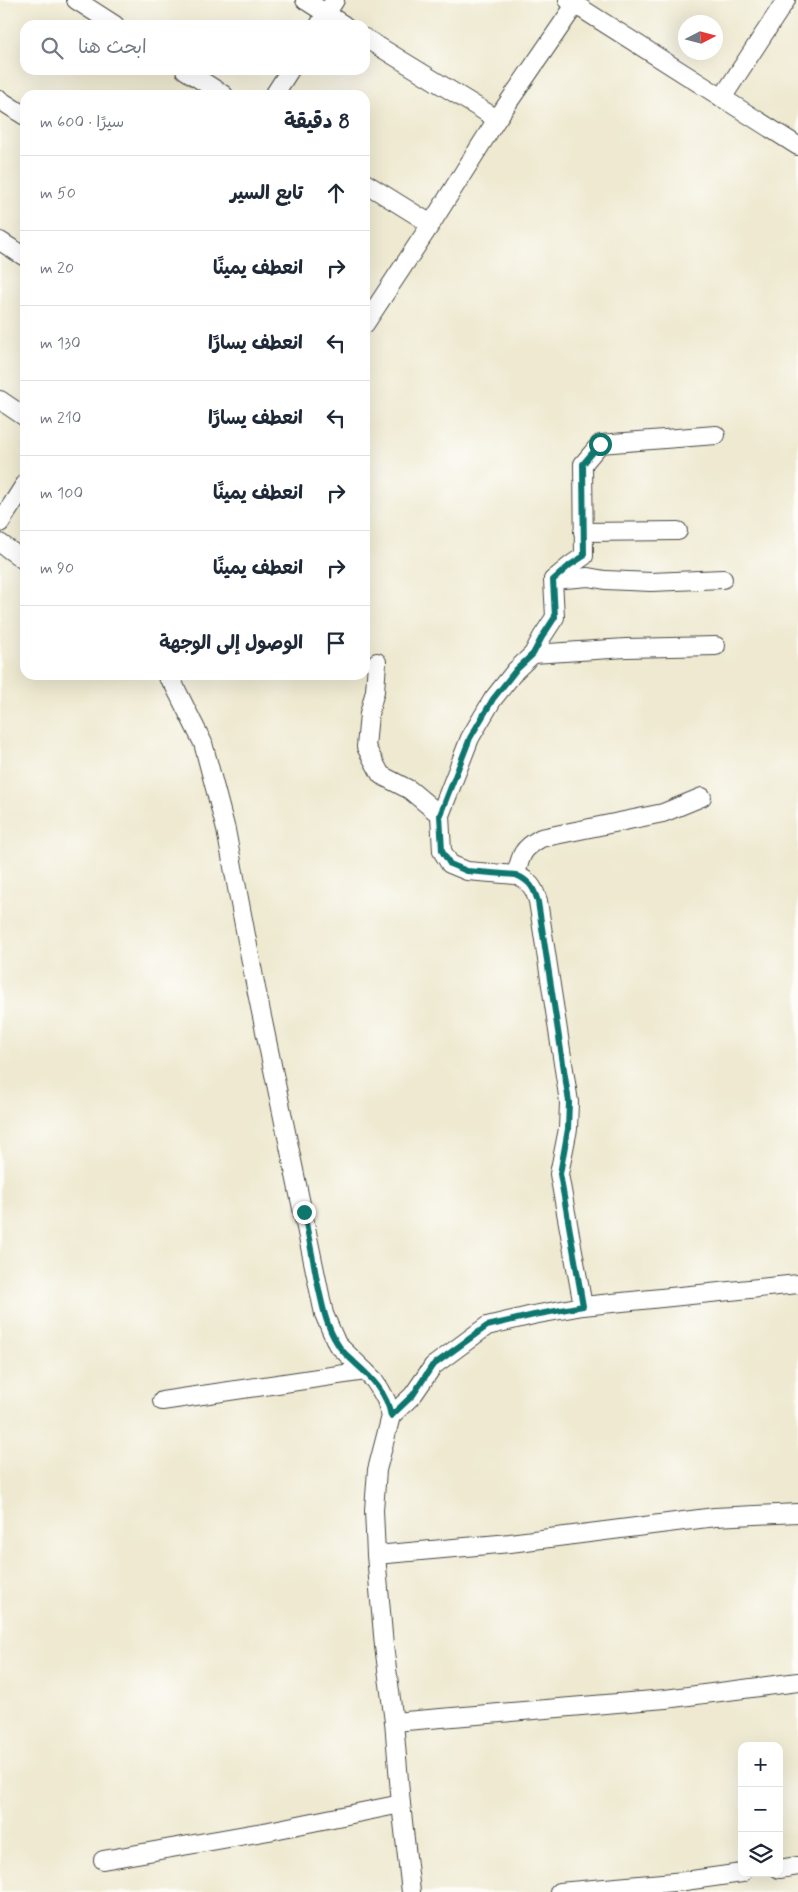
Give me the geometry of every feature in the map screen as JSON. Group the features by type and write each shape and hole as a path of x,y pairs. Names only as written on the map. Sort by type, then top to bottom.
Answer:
{"street":[{"path":"76,0 107,20"},
{"path":"305,0 336,20"},
{"path":"370,316 431,224 571,2 798,146"},
{"path":"722,98 788,3"},
{"path":"370,41 497,119"},
{"path":"193,75 216,90"},
{"path":"277,90 287,75"},
{"path":"0,100 20,113"},
{"path":"370,186 431,224"},
{"path":"0,241 20,254"},
{"path":"0,400 20,414"},
{"path":"553,580 584,556 583,464 600,444 716,435"},
{"path":"0,523 20,492"},
{"path":"583,532 678,531"},
{"path":"0,542 20,557"},
{"path":"553,580 588,577 605,580 651,582 723,579"},
{"path":"553,580 555,617 533,654 516,670 493,699 470,738 440,815 442,851 450,864 467,871 516,875 524,878 534,887 538,902 569,1102 568,1129 560,1174 583,1306"},
{"path":"533,654 626,648 716,646"},
{"path":"377,662 375,691 369,714 366,747 381,775 410,790 440,815"},
{"path":"170,680 203,743 226,830 256,988 324,1314 337,1344 374,1380 386,1400 391,1416 375,1484 376,1555 387,1677 394,1722 411,1892"},
{"path":"516,875 522,853 529,845 541,838 663,813 702,797"},
{"path":"391,1416 413,1395 432,1366 487,1326 583,1306 798,1284"},
{"path":"162,1401 365,1371"},
{"path":"376,1555 510,1543 715,1517 798,1513"},
{"path":"394,1722 665,1699 798,1682"},
{"path":"103,1860 270,1831 401,1804"},
{"path":"783,1868 798,1866"},
{"path":"560,1892 685,1881 738,1874"}],"route":[{"path":"304,1212 324,1314 332,1333 343,1352 374,1380 386,1400 391,1416 413,1395 432,1366 487,1326 583,1306 560,1174 560,1164 568,1129 569,1102 560,1055 538,902 534,887 524,878 516,875 467,871 450,864 442,851 440,815 470,738 493,699 516,670 533,654 555,617 553,580 584,556 583,464 600,444"}]}
